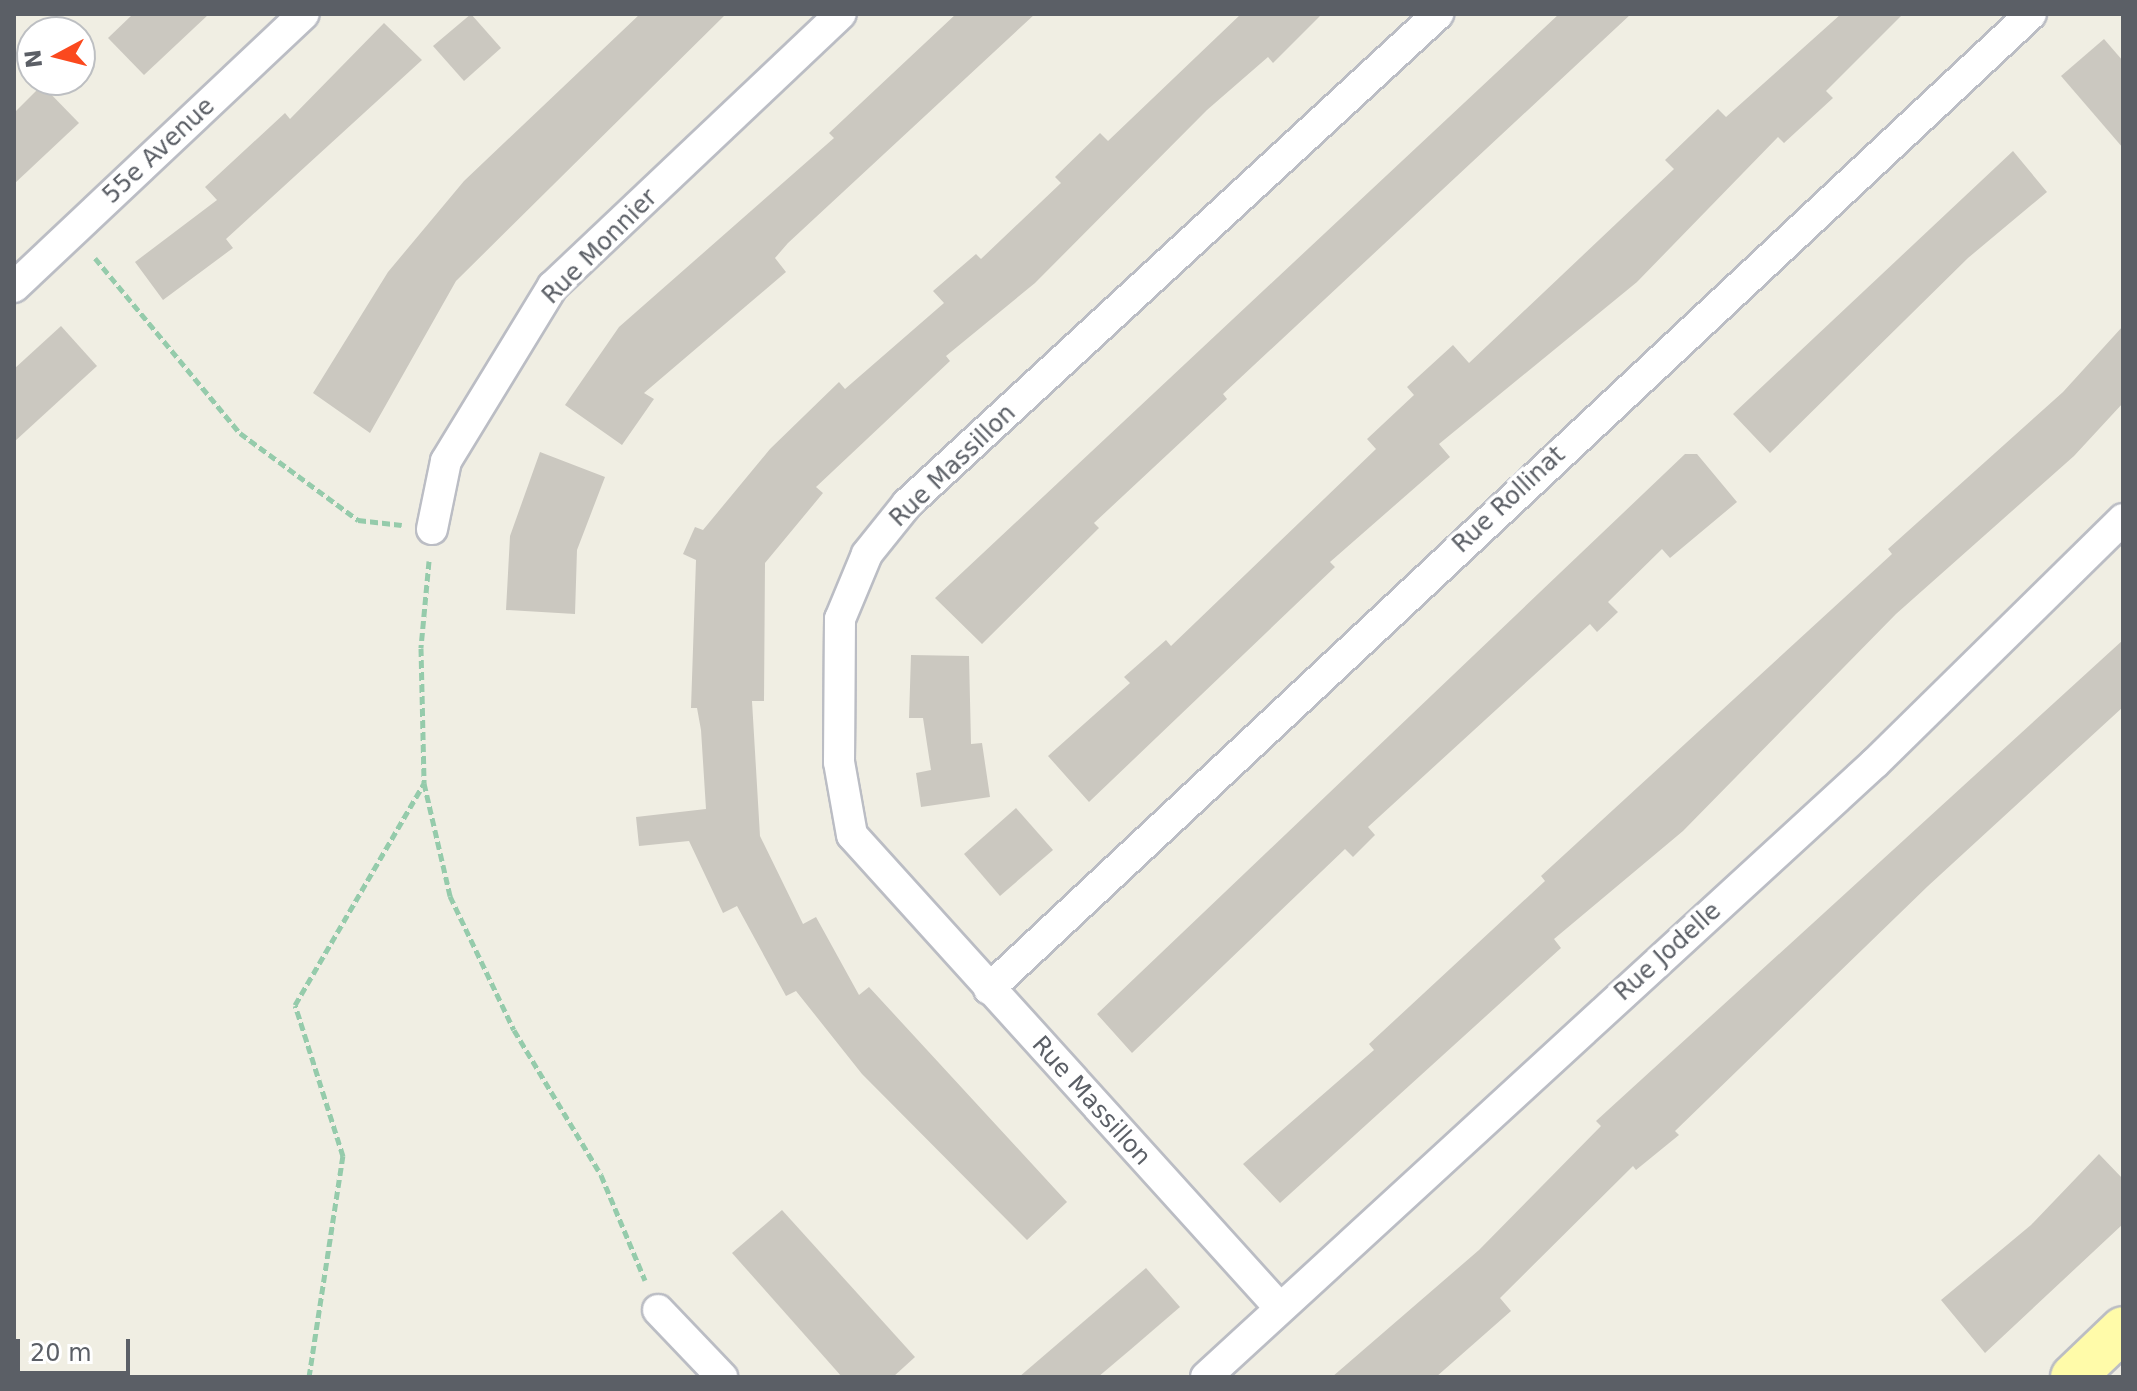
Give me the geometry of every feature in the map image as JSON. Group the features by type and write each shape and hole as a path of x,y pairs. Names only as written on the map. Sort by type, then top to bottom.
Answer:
{"main road":[{"path":"2073,1377 2123,1329"}],"street":[{"name":"55e Avenue","path":"14,287 304,14"},
{"name":"Rue Monnier","path":"432,529 446,461 553,286 841,14"},
{"name":"Rue Massillon","path":"1279,1307 852,835 839,762 840,619 867,554 907,504 1438,14"},
{"name":"Rue Rollinat","path":"989,989 2031,14"},
{"name":"Rue Jodelle","path":"1206,1377 1875,763 2123,519"},
{"path":"658,1310 722,1377"}],"path":[{"path":"74,231 240,433 358,520 432,529 421,648 424,783 450,896 514,1030 601,1175 658,1310"},
{"path":"309,1377 343,1156 295,1005 424,783"}],"building":[{"path":"133,14 209,14 144,75 108,38"},
{"path":"471,14 501,48 464,81 433,46"},
{"path":"640,14 726,14 456,281 370,433 313,393 388,272 464,181"},
{"path":"956,14 1035,14 788,243 775,258 786,272 644,393 654,399 622,445 565,405 619,327 834,138 829,133"},
{"path":"1241,14 1322,14 1273,63 1268,57 1207,110 1035,283 946,356 950,361 816,487 823,493 765,563 764,701 752,701 760,836 803,924 816,917 859,995 869,987 1067,1202 1027,1240 862,1074 796,991 786,996 737,906 723,913 689,841 639,846 636,817 706,809 701,730 697,708 691,708 696,560 683,554 695,527 703,530 770,449 839,382 845,389 944,303 933,291 976,254 981,259 1061,183 1055,177 1100,133 1108,141"},
{"path":"1559,14 1631,14 1223,394 1227,399 1094,523 1099,528 982,644 935,598"},
{"path":"1841,14 1903,14 1826,91 1833,98 1784,143 1778,137 1637,282 1439,444 1450,457 1330,562 1335,567 1089,802 1048,756 1130,683 1124,677 1166,640 1171,646 1376,449 1367,439 1414,395 1407,387 1453,345 1469,363 1674,169 1665,160 1718,109 1726,117"},
{"path":"384,23 422,60 226,239 233,248 163,300 135,262 217,200 205,187 285,113 290,119"},
{"path":"2104,39 2123,61 2123,148 2061,76"},
{"path":"31,96 53,96 79,123 14,184 14,113"},
{"path":"2013,151 2047,192 1968,258 1770,453 1733,414"},
{"path":"61,326 97,366 14,442 14,369"},
{"path":"2123,326 2123,403 2074,456 1896,614 1683,831 1554,939 1561,948 1280,1203 1243,1164 1374,1050 1369,1044 1545,881 1541,876 1892,554 1888,549 2063,392"},
{"path":"540,452 605,477 577,550 575,614 506,610 510,536"},
{"path":"1685,454 1697,454 1737,502 1670,558 1662,549 1608,602 1618,612 1597,632 1590,624 1368,827 1375,835 1353,857 1345,849 1132,1053 1097,1014"},
{"path":"2123,640 2123,707 1928,886 1675,1131 1679,1135 1636,1170 1633,1166 1500,1298 1511,1311 1436,1377 1332,1377 1479,1250 1601,1126 1596,1121"},
{"path":"911,655 969,656 971,744 982,743 990,797 921,807 916,773 931,770 923,718 909,718"},
{"path":"1016,808 1053,850 1000,896 964,854"},
{"path":"2099,1154 2123,1179 2123,1224 1985,1353 1941,1300 2031,1225"},
{"path":"782,1210 915,1357 893,1377 842,1377 732,1253"},
{"path":"1146,1268 1180,1307 1130,1350 1098,1377 1019,1377"}]}
